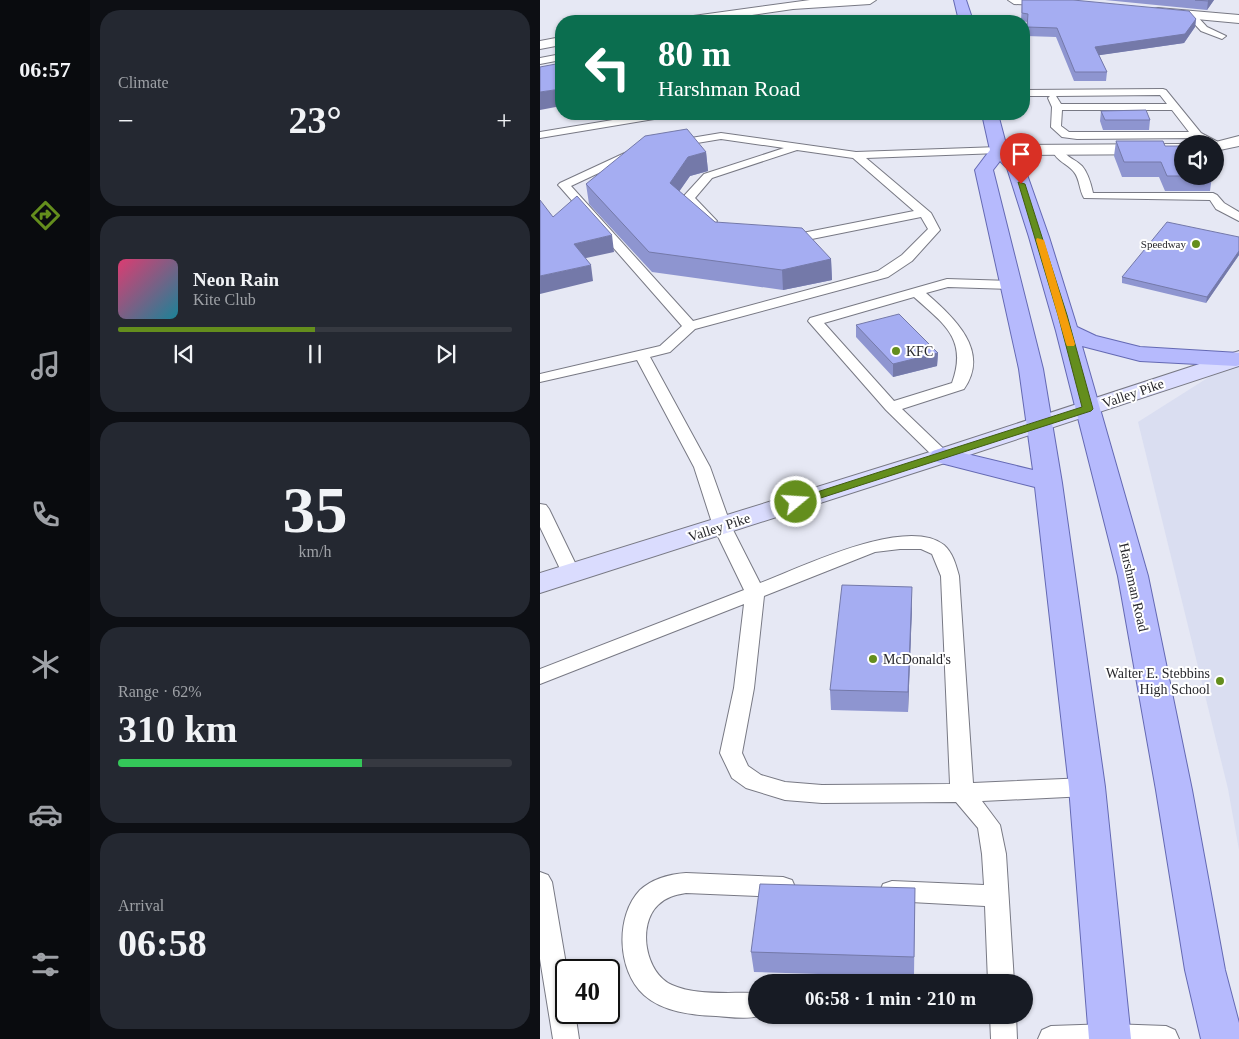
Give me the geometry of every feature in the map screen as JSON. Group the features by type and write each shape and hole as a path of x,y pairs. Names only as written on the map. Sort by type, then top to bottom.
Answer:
{"main road":[{"path":"960,0 964,15"},
{"name":"Harshman Road","path":"992,120 999,150 1015,166 1067,331 1133,576 1174,790 1205,970 1222,1039"},
{"path":"999,150 984,170 1031,369 1049,482 1087,787 1110,1038"},
{"path":"1067,331 1088,341 1140,354 1238,358"},
{"path":"942,456 1049,482"}],"street":[{"path":"726,15 794,5 870,0"},
{"path":"1014,0 1075,3"},
{"path":"1148,11 1239,20"},
{"path":"540,44 555,42"},
{"path":"1224,144 1239,141"},
{"path":"999,150 1174,149"},
{"name":"Valley Pike","path":"540,583 1088,409 1238,358"}],"lane":[{"path":"1192,16 1204,28 1222,36"},
{"path":"540,61 555,58"},
{"path":"1030,93 1163,92 1197,135"},
{"path":"1050,93 1057,107 1056,127 1066,135 1174,135"},
{"path":"1057,107 1175,106"},
{"path":"540,135 630,120"},
{"path":"690,326 564,185 639,150 721,136 856,155 999,150"},
{"path":"719,229 688,198 708,176 797,147"},
{"path":"1057,150 1062,160 1077,169 1085,181 1088,196 1213,197 1220,206 1239,217"},
{"path":"540,378 664,349 690,326 883,274 907,258 934,230 923,213 856,155"},
{"path":"779,239 788,240 923,213"},
{"path":"942,456 891,407 816,321 947,283 1011,285"},
{"path":"891,407 959,386 966,363 960,337 948,321 917,292"},
{"path":"642,355 702,467 722,526 755,592 744,688 731,753 740,772 754,782 785,791 822,794 962,793 1087,787"},
{"path":"540,509 545,531 571,573"},
{"path":"540,678 871,547 907,542 929,544 943,555 950,576 962,793 990,825 994,854 1001,974"},
{"path":"540,882 566,1039"},
{"path":"748,1004 685,1000 662,992 647,981 639,967 634,935 645,902 672,884 802,888"},
{"path":"870,890 996,896"},
{"path":"1003,1024 1004,1039"},
{"path":"1051,1039 1166,1039"}],"shaded area":[{"name":"Walter E. Stebbins High School","path":"1239,358 1239,850 1228,789 1138,422"}],"building":[{"path":"1022,0 1073,0 1189,11 1196,19 1185,34 1095,47 1107,72 1075,72 1057,28 1030,27 1030,15 1022,13"},
{"path":"555,64 555,90 540,92 540,67"},
{"path":"1146,110 1150,120 1105,120 1101,111"},
{"path":"687,129 706,152 688,157 670,183 715,222 802,228 831,259 782,270 649,252 586,184 645,136"},
{"path":"1116,141 1163,141 1165,146 1174,146 1174,176 1167,176 1161,162 1124,162"},
{"path":"577,196 612,235 574,244 591,265 540,276 540,200 553,217"},
{"path":"1167,222 1239,237 1239,251 1207,297 1122,277"},
{"path":"899,314 938,353 893,364 856,325"},
{"name":"McDonald's","path":"842,585 912,587 908,692 830,690"},
{"path":"760,884 915,888 914,957 751,952"}],"slow traffic":[{"path":"1040,240 1070,344"}],"place":[{"name":"Speedway","path":"1196,244"},
{"name":"KFC","path":"896,351"},
{"name":"McDonald's","path":"873,659"},
{"name":"Walter E. Stebbins High School","path":"1220,681"}],"route":[{"path":"796,502 1088,409 1062,315 1021,184"}]}
